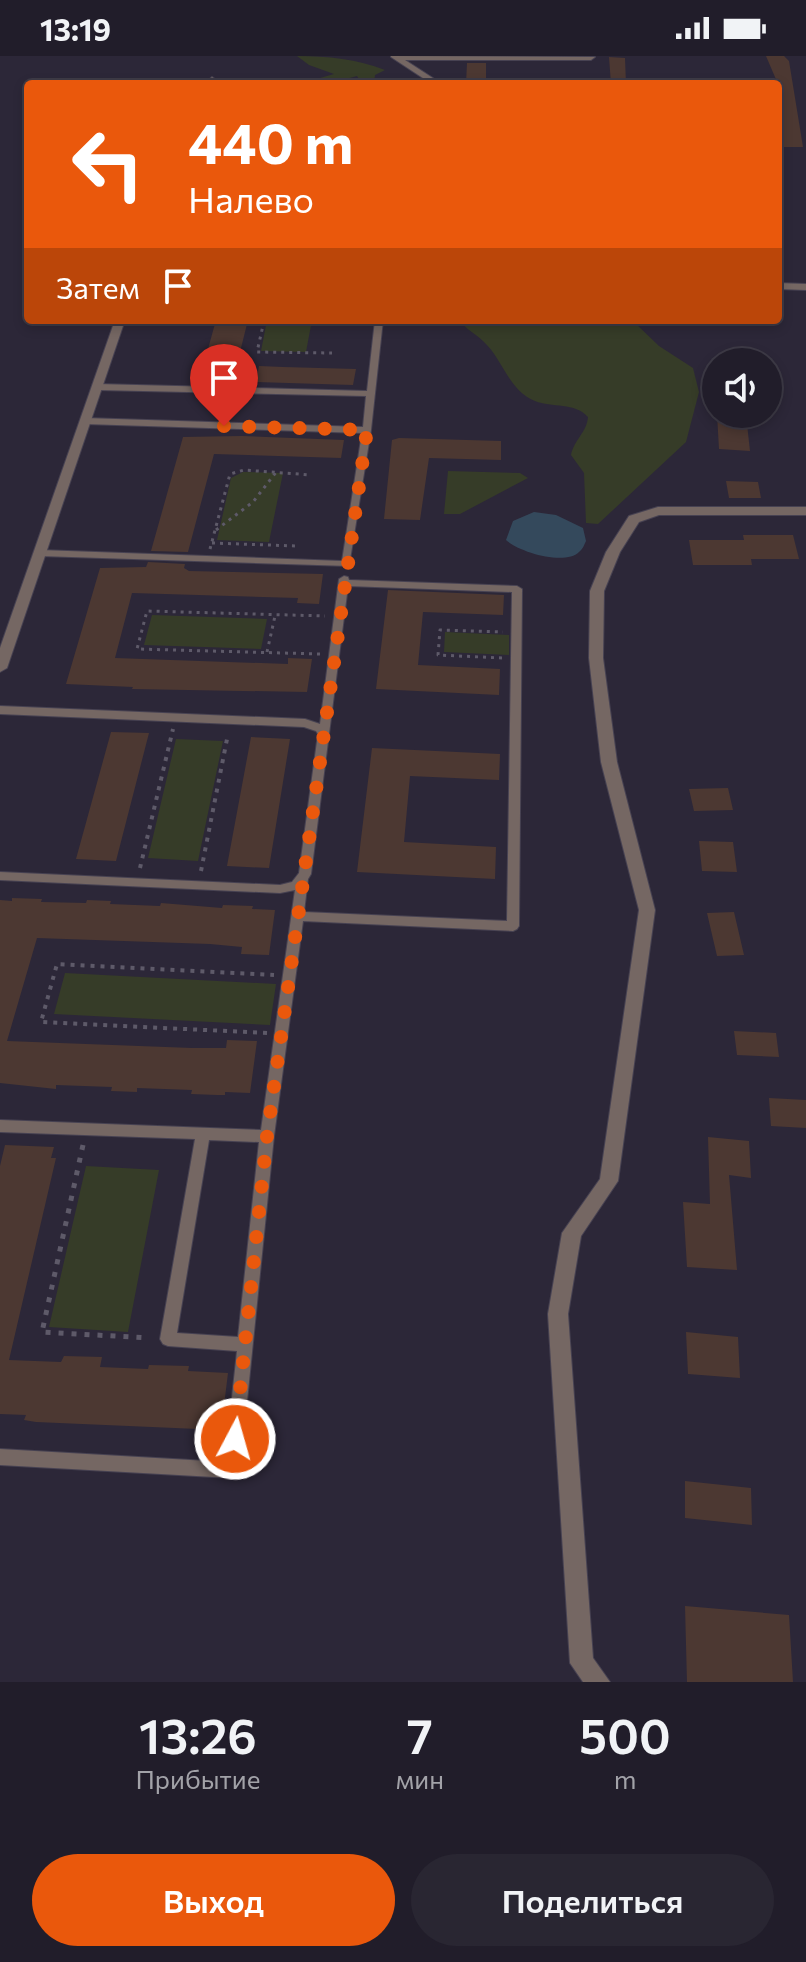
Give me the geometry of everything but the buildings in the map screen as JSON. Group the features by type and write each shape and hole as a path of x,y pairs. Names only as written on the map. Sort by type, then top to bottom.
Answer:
{"street":[{"path":"395,57 591,57"},
{"path":"395,57 432,80"},
{"path":"782,286 806,287"},
{"path":"0,668 119,324"},
{"path":"598,1682 582,1663 558,1314 572,1233 609,1181 647,910 609,762 596,658 597,591 613,552 634,519 658,511 806,511"}],"lane":[{"path":"0,1457 232,1470 267,1136 372,394 379,324"},
{"path":"97,387 372,394"},
{"path":"85,421 367,430"},
{"path":"40,553 346,564"},
{"path":"297,916 513,926 517,589 344,583"},
{"path":"0,710 305,723 320,728 324,734"},
{"path":"0,876 280,889 302,880"},
{"path":"0,1126 267,1136"},
{"path":"203,1134 168,1339 245,1345"}],"path":[{"path":"263,324 257,352 332,353"},
{"path":"208,559 230,474 244,470 311,475"},
{"path":"214,531 253,502 277,471"},
{"path":"212,543 296,546"},
{"path":"334,655 137,649 147,611 339,616"},
{"path":"267,652 275,615"},
{"path":"516,633 440,630 438,655 516,658"},
{"path":"137,882 176,717"},
{"path":"198,885 231,719"},
{"path":"281,1034 41,1022 57,964 289,976"},
{"path":"86,1129 42,1332 168,1339"}],"green space":[{"path":"297,56 342,59 385,70 375,75 374,80 360,80 357,76 333,80 320,78 334,74 309,65"},
{"path":"266,324 311,324 306,352 261,351"},
{"path":"463,324 636,324 659,346 693,368 699,392 686,442 598,524 586,523 584,473 571,455 588,417 577,409 542,403 526,396 512,382 490,348"},
{"path":"448,471 520,473 528,478 460,514 444,514"},
{"path":"243,472 283,473 269,542 217,540 231,478"},
{"path":"152,615 267,619 261,649 144,645"},
{"path":"445,632 509,635 509,655 444,652"},
{"path":"176,739 223,741 198,861 148,858"},
{"path":"65,973 276,984 270,1025 54,1014"},
{"path":"86,1166 159,1170 128,1332 49,1327"}],"water":[{"path":"534,512 556,515 583,528 586,541 582,550 572,556 553,558 531,553 506,540 513,521"}],"route":[{"path":"224,426 367,430 267,1136 235,1439"}]}
